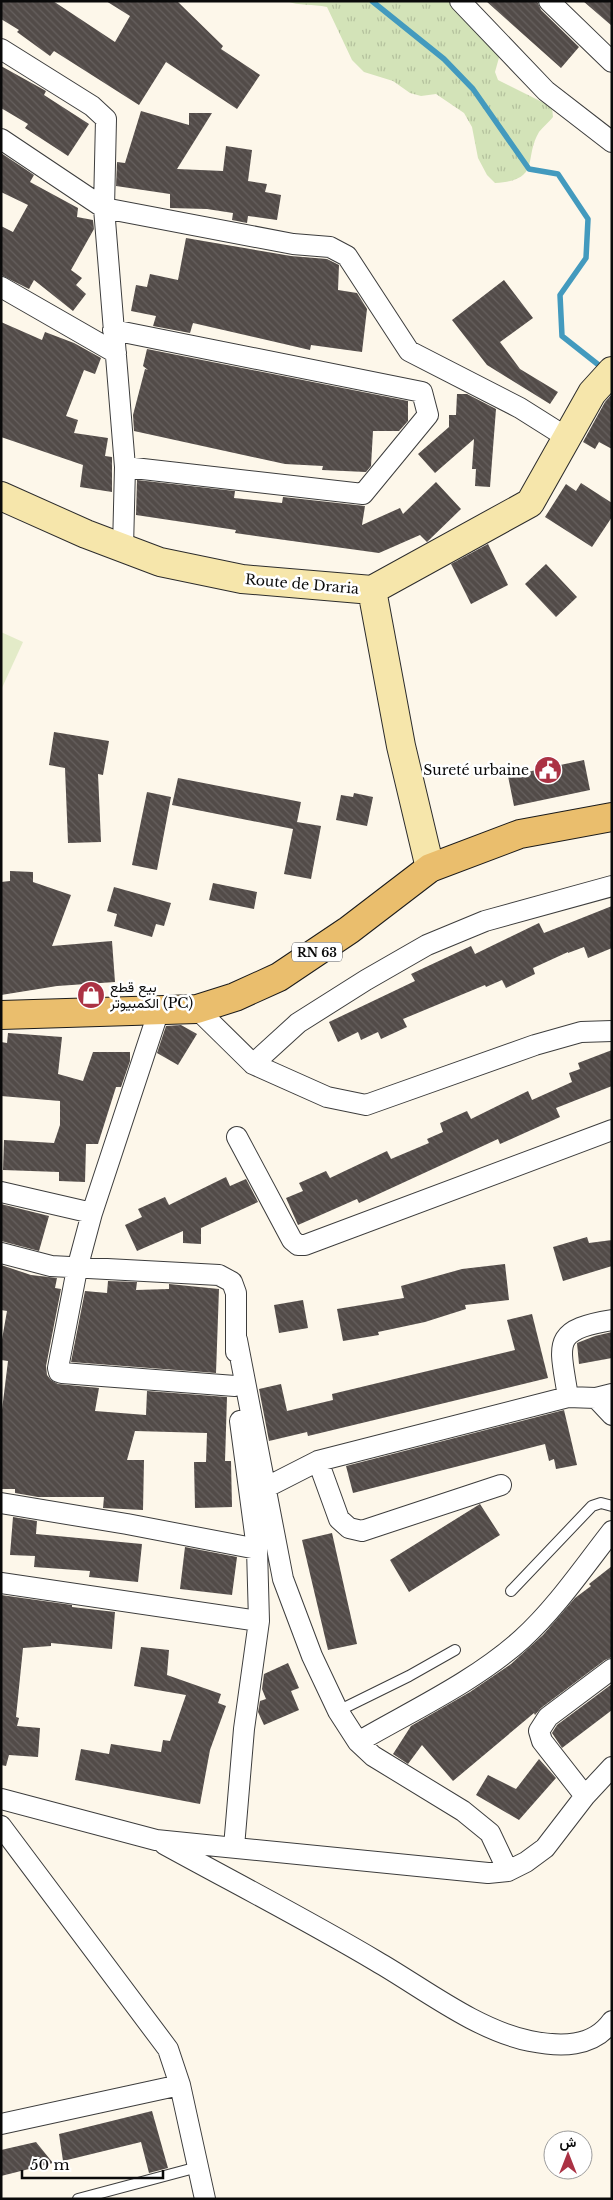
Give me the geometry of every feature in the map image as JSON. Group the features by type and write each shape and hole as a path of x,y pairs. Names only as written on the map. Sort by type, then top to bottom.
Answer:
{"main road":[{"name":"Route de Draria","path":"1,496 160,562 242,579 372,590 530,503 592,393 612,371"},
{"path":"372,590 402,746 430,868"},
{"name":"RN 63","path":"1,1015 197,1009 235,997 279,977 349,930 430,868 520,834 612,817"}],"street":[{"path":"460,1 546,91 612,142"},
{"path":"549,1 612,62"},
{"path":"1,49 92,106 106,120 104,208 125,467 123,548"},
{"path":"1,140 104,208 293,244 330,248 347,256 409,351 520,408 566,437"},
{"path":"1,287 116,352"},
{"path":"114,330 422,392"},
{"path":"422,392 440,368"},
{"path":"125,467 363,494 428,415 422,392"},
{"path":"253,1064 298,1023 426,945 485,922 612,886"},
{"path":"197,1009 253,1064 327,1097 366,1106 535,1045 581,1032 612,1031"},
{"path":"159,1010 92,1213 77,1269 59,1372 235,1386"},
{"path":"237,1137 292,1240 298,1245 305,1245 612,1130"},
{"path":"1,1192 92,1213"},
{"path":"1,1253 51,1266 77,1269 219,1275 232,1282 236,1293 237,1340 235,1386 257,1549 259,1621 244,1728 234,1847"},
{"path":"568,1397 562,1356 563,1340 568,1333 593,1323 612,1320"},
{"path":"237,1340 283,1579 312,1656 338,1711 358,1742 373,1756 463,1811 490,1833 498,1846 508,1871"},
{"path":"265,1488 318,1460 568,1397 604,1396 612,1416"},
{"path":"318,1460 339,1519 349,1528 362,1531 502,1485"},
{"path":"1,1503 127,1524 257,1549"},
{"path":"358,1742 464,1681 512,1648 554,1605 612,1531"},
{"path":"1,1583 259,1621"},
{"path":"585,1796 542,1741 540,1731 548,1717 612,1669"},
{"path":"1,1799 156,1840 466,1871 508,1871 526,1862 544,1848 585,1796 612,1767"},
{"path":"1,1826 168,2049 180,2085 205,2199"},
{"path":"156,1840 375,1960 482,2024 509,2036 552,2045 574,2044 591,2040 605,2031 612,2021"},
{"path":"1,2124 180,2085"}],"lane":[{"path":"511,1591 592,1506 601,1503 612,1506"},
{"path":"338,1711 409,1676 455,1650"},
{"path":"78,2199 198,2167"}],"green space":[{"path":"286,1 467,1 500,54 495,72 498,80 552,107 553,117 539,132 534,142 529,167 525,173 519,178 510,181 495,183 487,175 478,158 472,127 464,113 436,94 421,96 410,93 393,81 364,72 352,60 327,7 296,4"},
{"path":"1,632 23,642 1,690"}],"building":[{"path":"1,1 53,1 115,42 130,16 106,1 177,1 223,46 221,49 260,75 237,109 166,62 139,105 54,51 50,56 17,32 19,30 1,19"},
{"path":"486,1 537,1 541,10 579,47 561,68"},
{"path":"583,1 612,1 612,26"},
{"path":"1,66 46,91 44,95 89,124 68,156 25,128 28,124 1,108"},
{"path":"141,111 189,125 189,113 212,113 177,169 223,171 226,146 252,150 248,181 267,184 265,192 281,195 277,220 248,216 247,223 232,220 233,213 207,209 170,208 170,194 116,186 117,162 125,163"},
{"path":"1,153 34,175 30,182 78,208 77,217 93,220 94,229 71,270 82,278 76,285 86,294 73,311 34,280 29,289 1,275 1,226 13,232 28,205 1,192"},
{"path":"186,238 291,256 327,259 339,265 338,290 357,293 367,309 362,352 311,345 310,350 193,323 190,333 153,326 156,316 131,311 136,285 147,287 150,274 178,280"},
{"path":"504,280 533,318 500,342 520,369 558,392 550,404 487,365 452,320"},
{"path":"1,322 42,340 45,332 74,343 101,358 95,374 84,370 66,416 78,420 74,433 108,438 105,456 112,457 112,492 80,487 83,465 1,437"},
{"path":"147,349 408,401 408,421 399,431 373,431 371,466 366,472 322,470 323,466 285,464 134,431 133,415 145,369 148,370 143,366"},
{"path":"457,394 467,394 496,409 490,487 475,486 476,469 472,469 474,439 435,473 418,454 449,427 449,415 456,415"},
{"path":"612,394 612,449 599,442 595,449 583,442 605,402"},
{"path":"137,480 235,491 234,498 282,503 283,497 365,506 362,525 400,508 403,514 436,482 461,509 427,542 420,535 379,553 235,533 236,530 136,515"},
{"path":"581,483 612,503 612,517 592,547 545,517 566,484 576,491"},
{"path":"488,544 508,585 471,604 451,564"},
{"path":"546,564 577,597 556,617 525,584"},
{"path":"54,732 109,741 103,775 98,774 101,842 68,843 65,768 49,765"},
{"path":"584,760 590,790 514,806 508,776"},
{"path":"178,778 301,802 297,822 321,826 311,879 284,874 293,829 172,805"},
{"path":"147,792 171,797 157,870 132,865"},
{"path":"354,793 373,797 367,826 336,820 341,795 353,797"},
{"path":"10,871 33,872 33,882 71,895 52,946 112,941 115,982 57,986 1,995 1,882 10,881"},
{"path":"213,883 257,892 254,909 209,900"},
{"path":"114,887 171,903 164,926 156,924 152,937 114,926 117,914 107,911"},
{"path":"612,906 612,948 588,958 584,947 568,952 533,968 535,974 506,988 502,980 486,987 485,985 403,1019 407,1027 381,1039 378,1032 361,1040 358,1032 338,1042 329,1022 415,981 411,974 471,946 475,954 539,923 544,933"},
{"path":"181,1025 197,1034 178,1065 157,1053 166,1026"},
{"path":"8,1033 62,1037 58,1074 83,1081 93,1052 130,1052 130,1061 121,1087 116,1087 98,1144 86,1144 85,1182 59,1181 59,1172 3,1170 4,1140 54,1143 60,1125 60,1101 1,1096 1,1042 7,1043"},
{"path":"612,1050 612,1086 556,1108 560,1117 500,1144 498,1139 359,1203 357,1199 298,1225 286,1198 303,1191 299,1183 326,1171 330,1178 387,1151 391,1159 429,1143 427,1139 443,1132 440,1123 467,1111 471,1119 528,1091 532,1100 572,1082 569,1073 580,1069 578,1063"},
{"path":"226,1177 230,1186 246,1179 258,1202 201,1228 201,1244 183,1243 183,1231 137,1251 125,1225 142,1217 138,1209 165,1197 169,1205"},
{"path":"1,1204 49,1216 39,1251 1,1241"},
{"path":"587,1237 589,1243 612,1240 612,1266 563,1281 553,1247"},
{"path":"505,1264 509,1300 465,1305 466,1309 425,1322 378,1332 379,1335 343,1341 337,1309 404,1298 401,1286 462,1269"},
{"path":"1,1265 31,1275 57,1278 55,1288 61,1289 46,1366 47,1375 58,1384 99,1388 95,1411 146,1415 147,1391 227,1397 225,1461 231,1461 232,1507 195,1508 194,1462 206,1462 207,1433 135,1431 127,1460 144,1460 143,1510 103,1508 104,1497 38,1497 15,1493 15,1489 1,1489 1,1418 8,1361 1,1360 1,1345 7,1311 1,1310"},
{"path":"108,1281 137,1282 136,1290 169,1289 169,1284 219,1289 216,1373 71,1362 85,1291 107,1293"},
{"path":"303,1300 308,1328 279,1333 274,1305"},
{"path":"532,1314 548,1378 308,1436 307,1432 269,1441 259,1389 281,1384 287,1411 333,1400 332,1394 515,1350 507,1320"},
{"path":"612,1332 612,1358 579,1364 577,1343"},
{"path":"564,1410 577,1465 556,1469 554,1459 549,1461 545,1444 353,1493 346,1466"},
{"path":"480,1504 500,1535 409,1592 390,1560"},
{"path":"13,1517 37,1521 36,1534 142,1544 138,1582 89,1577 90,1571 34,1567 35,1556 10,1555"},
{"path":"332,1533 357,1644 328,1650 302,1540"},
{"path":"185,1547 237,1557 232,1595 180,1589"},
{"path":"612,1566 612,1657 605,1660 541,1708 535,1715 534,1713 453,1781 422,1745 408,1764 393,1754 411,1726 470,1692 511,1664 543,1635 575,1598 591,1586 589,1584"},
{"path":"1,1595 115,1612 112,1649 51,1643 51,1646 23,1648 16,1717 19,1718 17,1726 40,1728 38,1757 9,1755 6,1766 1,1765"},
{"path":"141,1647 169,1650 167,1675 221,1694 218,1703 226,1706 210,1750 200,1804 75,1780 81,1749 109,1754 111,1744 161,1752 163,1740 170,1741 186,1695 134,1686"},
{"path":"288,1663 299,1688 291,1691 299,1710 264,1725 258,1712 260,1701 266,1699 262,1689 264,1674"},
{"path":"612,1684 612,1710 562,1748 552,1733 557,1725"},
{"path":"539,1759 556,1778 519,1820 476,1795 488,1775 516,1789"},
{"path":"152,2111 168,2168 149,2173 141,2142 63,2161 59,2134"},
{"path":"36,2142 53,2163 1,2176 1,2150"}],"waterway":[{"path":"372,1 444,59 473,89 529,169 558,174 588,219 586,258 560,295 562,336 605,370"}],"place":[{"name":"Sureté urbaine","path":"548,770"},
{"name":"بيع قطع الكمبيوتر (PC)","path":"91,995"}]}
